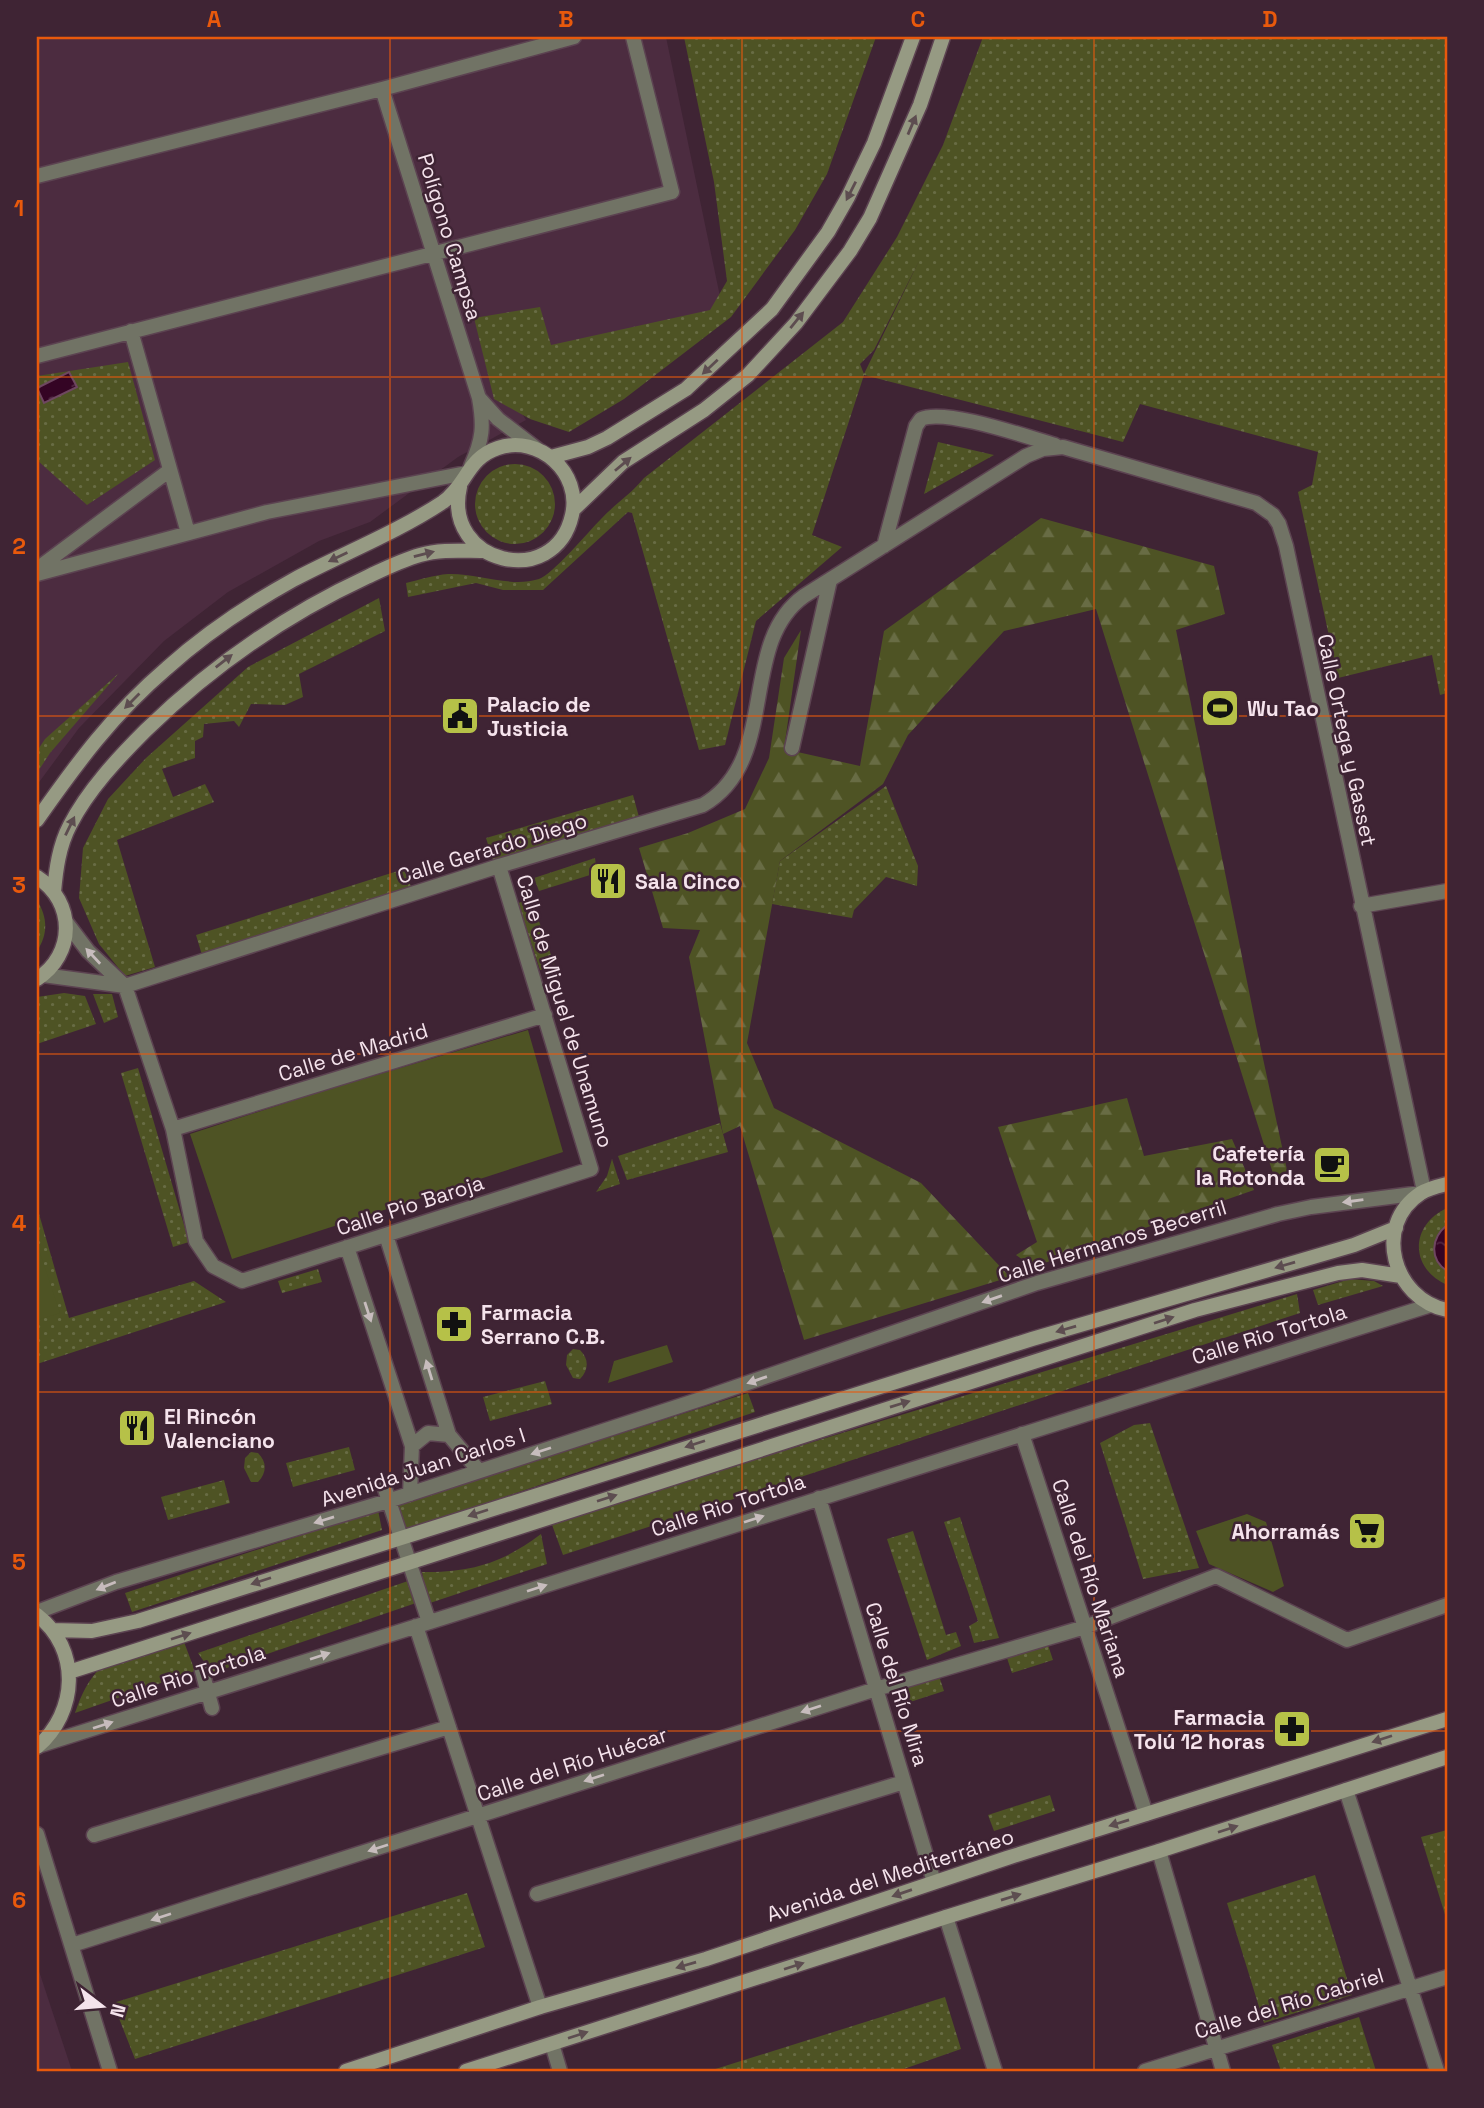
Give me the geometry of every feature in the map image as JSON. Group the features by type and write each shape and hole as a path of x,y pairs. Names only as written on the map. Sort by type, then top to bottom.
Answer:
{"main road":[{"path":"551,457 580,450 607,438 686,389 772,309 828,232 848,197 874,143 913,37"},
{"path":"573,510 623,462 704,410 748,375 796,323 850,251 870,218 920,105 943,37"},
{"path":"522,445 551,457 568,477 573,493 573,510 561,539 543,554 528,559 513,561 497,558 483,551 471,540 463,526 458,503 460,487 469,469 483,455 505,446 522,445"},
{"path":"37,820 68,774 109,724 185,652 258,600 403,525 443,501 460,487"},
{"path":"54,892 62,844 87,798 115,762 142,734 222,663 264,633 313,604 401,562 440,550 483,551"},
{"path":"37,877 54,892 64,909 66,922 62,952 54,965 40,977"},
{"path":"1447,1184 1422,1192 1407,1206 1396,1228 1393,1242 1395,1259 1409,1289 1431,1306 1447,1310"},
{"path":"52,1630 92,1631 138,1621 830,1401 1354,1245 1396,1228"},
{"path":"69,1672 835,1424 1221,1303 1338,1273 1362,1270 1401,1276"},
{"path":"37,1613 62,1646 69,1672 69,1693 63,1713 53,1731 37,1746"},
{"name":"Avenida del Mediterráneo","path":"346,2071 540,2007 706,1959 934,1882 1447,1719"},
{"path":"466,2071 1447,1757"}],"street":[{"path":"37,176 382,89 574,37"},
{"path":"37,356 672,192 633,37"},
{"name":"Polígono Campsa","path":"382,89 479,397 483,432 481,444 469,469"},
{"path":"131,331 188,533"},
{"name":"Polígono Campsa","path":"479,397 498,419 537,449"},
{"name":"Calle Ortega y Gasset","path":"884,546 916,426 921,419 936,415 1063,447 1247,499 1266,508 1273,515 1283,534 1288,554 1422,1192"},
{"name":"Calle Ortega y Gasset","path":"770,648 778,626 790,608 830,580 1026,456 1043,449 1063,447"},
{"path":"37,572 267,512 469,469"},
{"path":"37,572 170,470"},
{"path":"792,748 830,580"},
{"name":"Calle Gerardo Diego","path":"125,986 499,866 683,812 712,800 729,785 741,765 770,648"},
{"name":"Calle de Miguel de Unamuno","path":"499,866 591,1169"},
{"path":"1361,906 1447,891"},
{"path":"66,922 88,951 125,986 173,1129"},
{"path":"40,977 125,986"},
{"name":"Calle de Madrid","path":"173,1129 545,1014"},
{"name":"Calle Pio Baroja","path":"173,1129 196,1241 213,1266 242,1281 591,1169"},
{"name":"Calle Hermanos Becerril","path":"821,1357 1037,1283 1207,1233 1311,1207 1422,1192"},
{"path":"386,1235 449,1435 479,1472"},
{"path":"346,1247 412,1446 410,1494"},
{"name":"Calle Rio Tortola","path":"37,1746 1431,1306"},
{"name":"Avenida Juan Carlos I","path":"37,1613 116,1582 387,1495 410,1494 479,1472 821,1357"},
{"path":"412,1446 428,1433 449,1435"},
{"name":"Calle del Río Mariana","path":"1022,1434 1146,1814"},
{"path":"387,1495 409,1562 449,1727 540,2007"},
{"name":"Calle del Río Mira","path":"819,1498 934,1882"},
{"name":"Calle del Río Huécar","path":"72,1945 876,1689 1085,1627 1216,1576 1347,1640 1447,1605"},
{"path":"202,1671 212,1708"},
{"path":"94,1835 449,1727"},
{"path":"537,1894 904,1782"},
{"path":"1346,1790 1437,2071"},
{"path":"37,1834 110,2071"},
{"path":"1160,1851 1223,2071"},
{"path":"946,1917 995,2071"},
{"name":"Calle del Río Cabriel","path":"1144,2071 1447,1977"},
{"path":"552,2044 560,2071"}],"shaded area":[{"path":"37,37 666,37 723,311 497,373 526,420 458,457 370,522 319,541 228,592 164,641 79,728 37,785"},
{"path":"37,1965 72,2071 37,2071"}],"green space":[{"path":"684,37 876,37 827,174 795,230 731,317 624,399 569,432 530,419 494,399 474,318 540,307 551,345 710,310 727,281 714,182"},
{"path":"983,37 1447,37 1447,693 1440,695 1432,655 1338,678 1298,492 1312,485 1318,452 1140,404 1123,442 864,375 812,535 842,547 756,621 725,745 699,750 632,513 628,512 543,590 503,590 476,583 408,597 406,583 437,575 459,574 517,582 545,576 644,478 843,322 897,237 943,145","holes":["919,261 864,374 860,364 874,350"]},
{"path":"128,362 155,460 87,505 37,460 37,376"},
{"path":"938,442 994,455 924,494"},
{"path":"507,464 523,464 537,470 549,482 555,496 555,512 549,526 537,538 523,544 507,544 493,538 481,526 475,512 475,496 481,482 493,470"},
{"path":"1041,518 1214,566 1225,614 1176,630 1290,1184 1276,1183 1096,609 1004,631 908,735 883,784 780,861 747,1043 774,1108 921,1183 1010,1277 804,1340 740,1126 723,1134 689,957 700,930 663,928 639,848 688,833 745,809 769,758 784,658 801,630 784,749 860,766 884,631"},
{"path":"379,598 385,631 299,674 303,697 285,705 251,704 239,727 234,721 204,724 203,737 195,741 195,758 162,769 173,797 205,784 214,802 117,840 155,967 125,976 99,944 79,898 83,848 108,799 146,758 248,667"},
{"path":"119,673 50,753 37,773 37,751 45,739"},
{"path":"886,786 918,866 917,886 886,877 854,910 852,918 772,904 780,861"},
{"path":"633,795 639,817 493,860 486,838"},
{"path":"595,858 596,865 590,870 590,875 539,891 534,878"},
{"path":"404,869 412,889 202,955 196,935"},
{"path":"531,899 555,966 540,970 518,903"},
{"path":"37,900 45,926 37,951"},
{"path":"64,993 85,996 96,1024 37,1044 37,997"},
{"path":"93,994 112,994 118,1017 104,1023"},
{"path":"528,1030 563,1152 232,1259 190,1134 316,1093"},
{"path":"138,1068 189,1242 173,1247 121,1073"},
{"path":"1127,1098 1144,1156 1232,1139 1254,1190 1033,1267 1016,1255 1037,1242 998,1127"},
{"path":"720,1123 728,1152 627,1180 618,1156"},
{"path":"612,1159 620,1184 596,1192 607,1176"},
{"path":"37,1207 69,1318 194,1281 226,1302 37,1364"},
{"path":"1447,1208 1447,1285 1435,1278 1426,1268 1419,1246 1426,1225 1435,1215"},
{"path":"37,1244 60,1313 37,1320"},
{"path":"318,1269 322,1282 282,1293 278,1281"},
{"path":"1350,1279 1374,1281 1383,1286 1318,1305 1313,1290"},
{"path":"1297,1294 1300,1313 563,1555 551,1522"},
{"path":"667,1345 673,1362 608,1383 614,1361"},
{"path":"573,1349 580,1350 586,1360 585,1372 580,1379 573,1378 566,1365 567,1355"},
{"path":"545,1381 552,1404 490,1421 483,1397"},
{"path":"748,1393 755,1412 404,1531 395,1505"},
{"path":"1150,1423 1199,1568 1143,1579 1100,1443 1134,1425"},
{"path":"349,1447 355,1470 293,1487 286,1463"},
{"path":"251,1452 258,1453 264,1463 263,1475 258,1482 251,1482 244,1468 245,1458"},
{"path":"224,1480 230,1503 168,1520 161,1497"},
{"path":"378,1510 382,1530 132,1612 125,1593"},
{"path":"1247,1514 1266,1522 1284,1586 1273,1592 1209,1564 1196,1531"},
{"path":"960,1517 999,1638 974,1643 969,1626 978,1621 944,1522"},
{"path":"913,1531 946,1635 956,1632 961,1646 927,1660 887,1539"},
{"path":"541,1534 547,1564 427,1604 422,1572 456,1570 485,1564 512,1553"},
{"path":"408,1581 416,1603 212,1673 198,1653"},
{"path":"184,1642 195,1671 75,1713 86,1688 102,1666"},
{"path":"1048,1645 1053,1660 1012,1673 1007,1658"},
{"path":"939,1676 944,1691 904,1704 899,1689"},
{"path":"1050,1795 1055,1811 994,1831 988,1815"},
{"path":"1447,1830 1447,1921 1421,1837"},
{"path":"1315,1875 1352,1995 1264,2023 1227,1903"},
{"path":"467,1893 485,1947 135,2059 113,2003"},
{"path":"945,1997 961,2049 898,2071 709,2071"},
{"path":"1359,2017 1376,2071 1281,2071 1272,2045"}],"water":[{"path":"69,372 77,387 44,403 37,388"},
{"path":"1447,1225 1447,1271 1437,1261 1434,1248 1438,1236"}],"place":[{"name":"Wu Tao","path":"1220,708"},
{"name":"Palacio de Justicia","path":"460,716"},
{"name":"Sala Cinco","path":"608,881"},
{"name":"Cafetería la Rotonda","path":"1332,1165"},
{"name":"Farmacia Serrano C.B.","path":"454,1324"},
{"name":"El Rincón Valenciano","path":"137,1428"},
{"name":"Ahorramás","path":"1367,1531"},
{"name":"Farmacia Tolú 12 horas","path":"1292,1729"}]}
